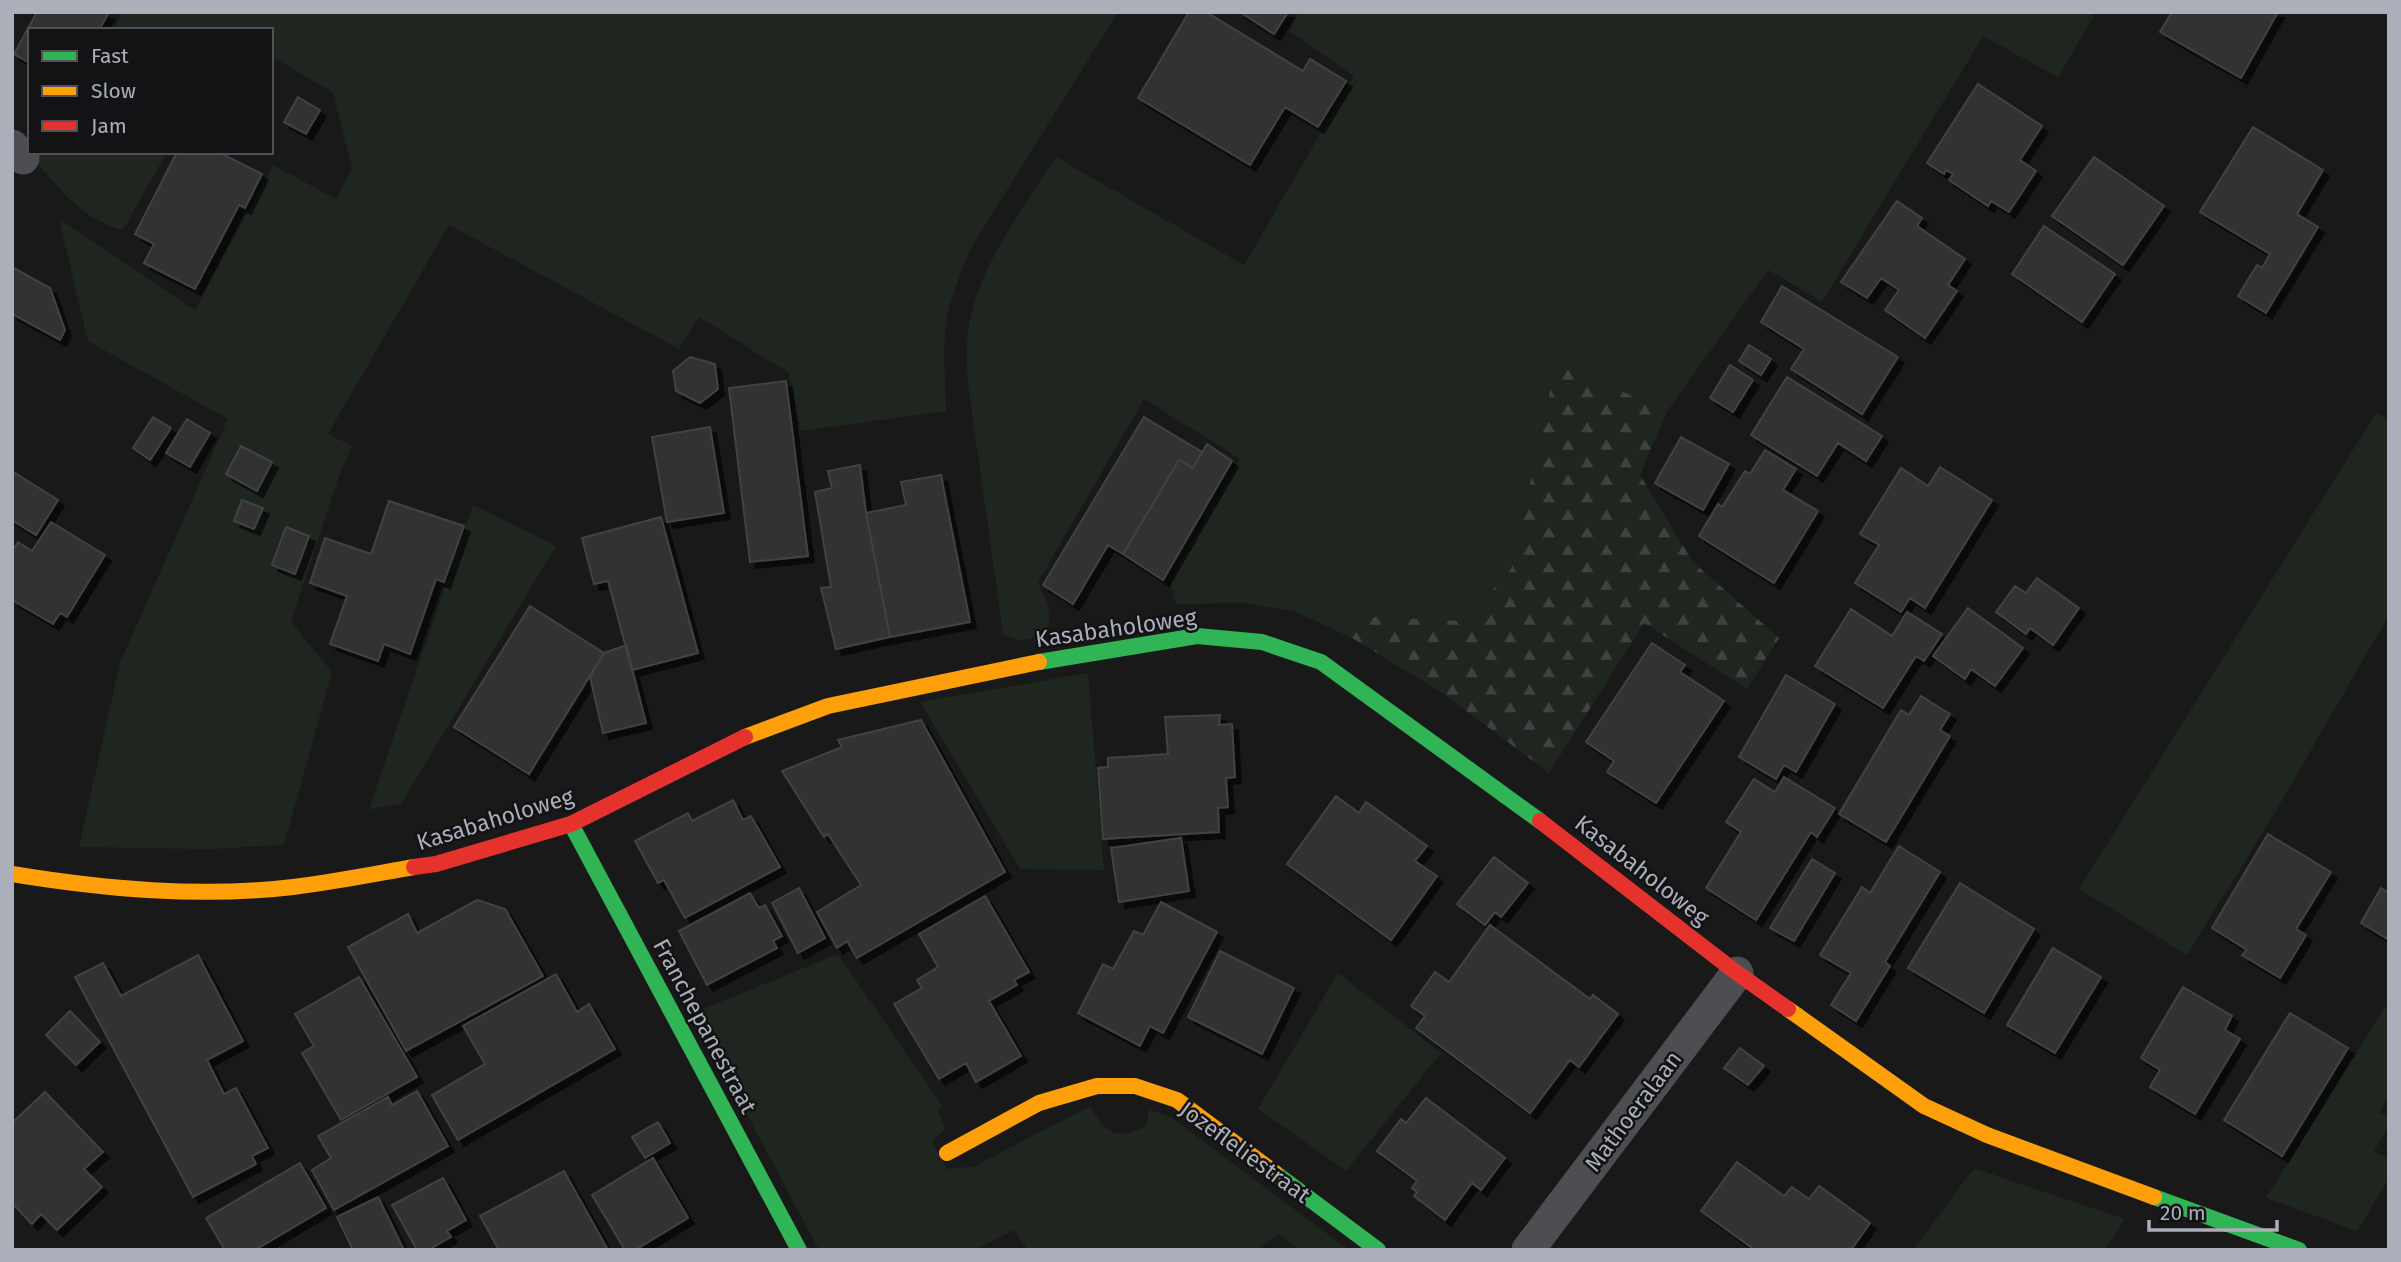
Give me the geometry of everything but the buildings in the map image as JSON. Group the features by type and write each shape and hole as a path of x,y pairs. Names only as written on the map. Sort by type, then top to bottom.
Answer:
{"street":[{"name":"Kasabaholoweg","path":"12,874 68,883 189,892 291,887 436,864 571,824 734,741 828,706 1000,669 1197,636 1262,642 1321,662 1528,812 1737,973 1924,1106 1986,1135 2299,1250"},
{"name":"Franchepanestraat","path":"571,824 791,1247"},
{"name":"Mathoeralaan","path":"1528,1250 1737,973"},
{"name":"Jozefleliestraat","path":"947,1153 1039,1103 1097,1086 1135,1086 1177,1100 1378,1250"}],"green space":[{"path":"122,12 1118,12 972,246 953,296 946,325 946,411 801,431 789,373 699,317 679,349 449,225 328,434 352,446 339,476 291,622 332,672 284,845 210,849 79,847 120,663 228,419 88,341 59,219 195,310 273,165 336,199 352,169 333,93 273,57 273,28 114,28"},
{"path":"1299,12 2096,12 2058,77 1983,36 1822,302 1768,270 1666,413 1557,360 1511,569 1465,621 1349,617 1352,638 1294,611 1244,603 1176,604 1170,580 1240,459 1144,399 1038,582 1048,610 1048,627 1034,638 1013,639 1003,633 968,385 969,324 986,273 1007,233 1056,157 1244,265 1354,76 1289,31"},
{"path":"30,154 166,154 123,230 94,218 59,189"},
{"path":"1557,359 1666,413 1640,475 1693,562 1779,638 1747,689 1644,623 1549,773 1440,691 1352,638 1349,616 1465,621 1511,569"},
{"path":"2376,413 2389,419 2389,615 2277,809 2187,955 2079,889"},
{"path":"473,505 556,546 401,804 369,809"},
{"path":"1088,673 1104,870 1020,869 920,702"},
{"path":"838,954 943,1107 938,1110 945,1129 932,1142 947,1169 973,1167 1090,1106 1106,1128 1120,1133 1146,1125 1149,1110 1171,1117 1349,1250 1299,1250 1278,1234 1257,1250 1028,1250 1014,1230 974,1250 819,1250 693,1013"},
{"path":"1338,973 1441,1053 1346,1171 1258,1109"},
{"path":"2389,1001 2389,1096 2379,1112 2389,1117 2389,1127 2374,1151 2389,1160 2389,1178 2357,1231 2266,1198"},
{"path":"1974,1168 2125,1219 2105,1250 1913,1250"}],"traffic: fast":[{"path":"1039,662 1197,636 1262,642 1321,662 1540,821"},
{"path":"571,824 799,1250"},
{"path":"1275,1173 1378,1250"},
{"path":"2154,1197 2299,1250"}],"traffic: slow":[{"path":"745,737 828,706 1039,662"},
{"path":"12,874 117,888 223,892 293,887 414,867"},
{"path":"1788,1009 1924,1106 1987,1135 2154,1197"},
{"path":"947,1153 1039,1103 1097,1086 1135,1086 1177,1100 1275,1173"}],"traffic: jam":[{"path":"414,867 436,864 571,824 745,737"},
{"path":"1540,821 1737,973 1788,1009"}]}
